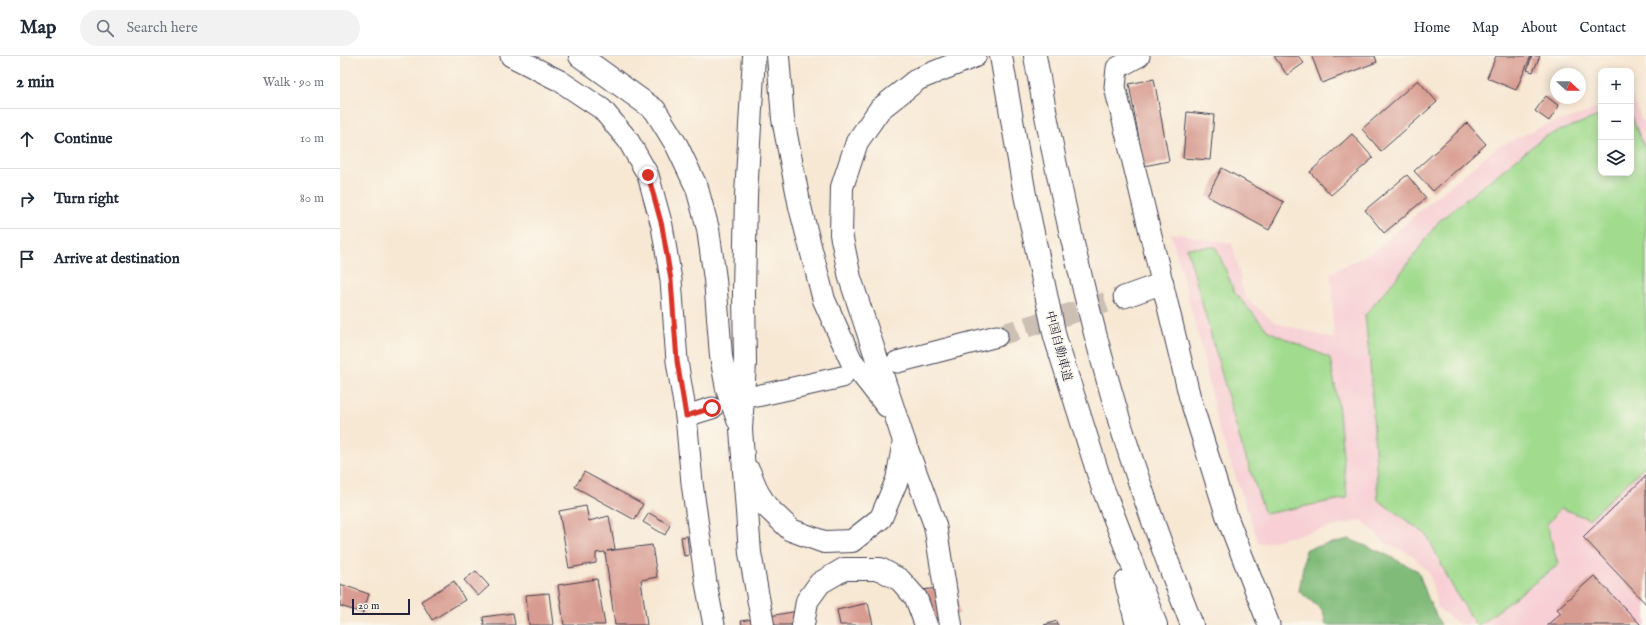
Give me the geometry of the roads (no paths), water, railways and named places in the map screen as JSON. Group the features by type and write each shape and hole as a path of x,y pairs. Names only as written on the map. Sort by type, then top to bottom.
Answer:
{"highway":[{"path":"580,56 655,110 677,146 696,188 708,229 713,265 721,356 727,389 741,429"},
{"path":"754,56 746,196 744,292 745,363 741,429 750,553 763,625"},
{"path":"778,56 783,119 800,207 824,300 851,360 898,420"},
{"path":"951,625 936,525 904,441 850,278 841,234 842,187 857,142 880,109 918,79 974,56"},
{"path":"1036,58 1056,169 1084,290 1102,357 1121,424 1167,559 1192,625"},
{"name":"中国自動車道","path":"1002,62 1025,195 1055,337 1102,486 1156,625"},
{"path":"744,459 758,493 767,507 791,530 824,542 852,541 881,518 897,480 904,441"},
{"path":"1102,486 1138,625"},
{"path":"803,625 807,601 820,584 844,570 880,569 900,580 916,598 926,625"}],"street":[{"path":"511,56 560,81 602,108 628,140 648,175 664,234 671,280 677,361 686,416 692,483 706,583 714,625"},
{"path":"1139,56 1117,68 1114,87 1190,398 1227,517 1268,625"},
{"path":"1124,297 1163,283"},
{"path":"898,362 996,336"},
{"path":"757,396 842,378"},
{"path":"686,416 712,408"}],"tunnel":[{"path":"997,336 1124,297"}]}
